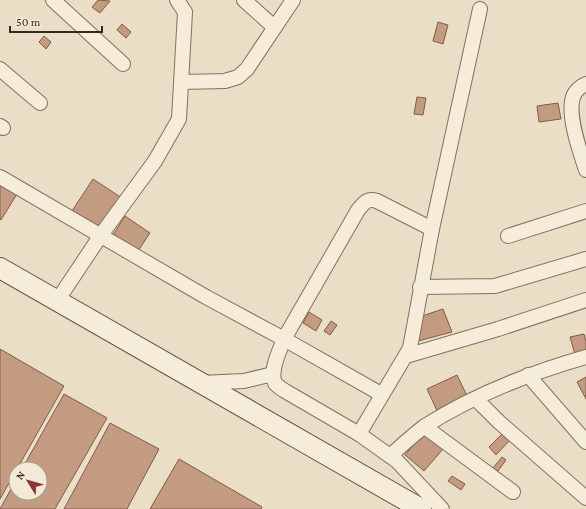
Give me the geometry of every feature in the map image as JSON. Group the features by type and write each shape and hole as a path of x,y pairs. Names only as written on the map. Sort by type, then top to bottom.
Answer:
{"street":[{"path":"53,0 122,64"},
{"path":"56,301 101,235 155,161 179,118 185,12 178,0"},
{"path":"244,0 274,27"},
{"path":"182,82 225,81 238,77 247,69 292,0"},
{"path":"359,434 381,394 410,348 420,287 432,229 480,10"},
{"path":"0,69 40,103"},
{"path":"586,84 580,87 573,97 572,116 580,152 586,170"},
{"path":"0,177 206,297 381,394"},
{"path":"432,229 377,201 371,199 366,201 358,210 284,339 276,360 273,374 276,383 285,391 359,434 397,461 442,509"},
{"path":"508,236 586,211"},
{"path":"420,287 495,286 586,259"},
{"path":"1,268 56,301 421,509"},
{"path":"406,356 498,329 586,300"},
{"path":"390,456 425,427 476,399 528,375 586,357"},
{"path":"200,383 244,381 273,374"},
{"path":"528,375 586,442"},
{"path":"476,399 499,422 586,498"},
{"path":"425,427 513,492"}],"building":[{"path":"98,0 110,1 100,13 92,7"},
{"path":"438,22 448,25 443,44 433,41"},
{"path":"122,24 131,32 126,38 117,30"},
{"path":"44,36 51,42 46,49 39,42"},
{"path":"417,97 426,98 423,115 414,114"},
{"path":"558,103 561,119 539,122 537,106"},
{"path":"93,179 122,198 100,230 72,211"},
{"path":"0,183 17,194 1,220 0,219"},
{"path":"125,216 150,233 136,254 111,238"},
{"path":"443,309 452,332 418,341 422,316"},
{"path":"309,312 322,320 316,331 303,323"},
{"path":"331,321 337,325 330,335 324,331"},
{"path":"584,334 586,342 586,355 576,358 570,337"},
{"path":"0,349 64,386 22,461 8,461 8,485 0,499"},
{"path":"457,375 469,400 439,415 427,389"},
{"path":"586,377 586,399 577,382"},
{"path":"64,394 107,418 55,509 0,509 8,494 8,501 48,501 48,461 26,461"},
{"path":"110,423 159,449 127,509 64,509"},
{"path":"504,432 511,439 496,455 489,447"},
{"path":"423,433 443,449 424,471 405,455"},
{"path":"502,457 506,460 498,471 493,468"},
{"path":"179,459 262,507 261,509 150,509"},
{"path":"452,476 465,484 461,490 448,481"}]}
